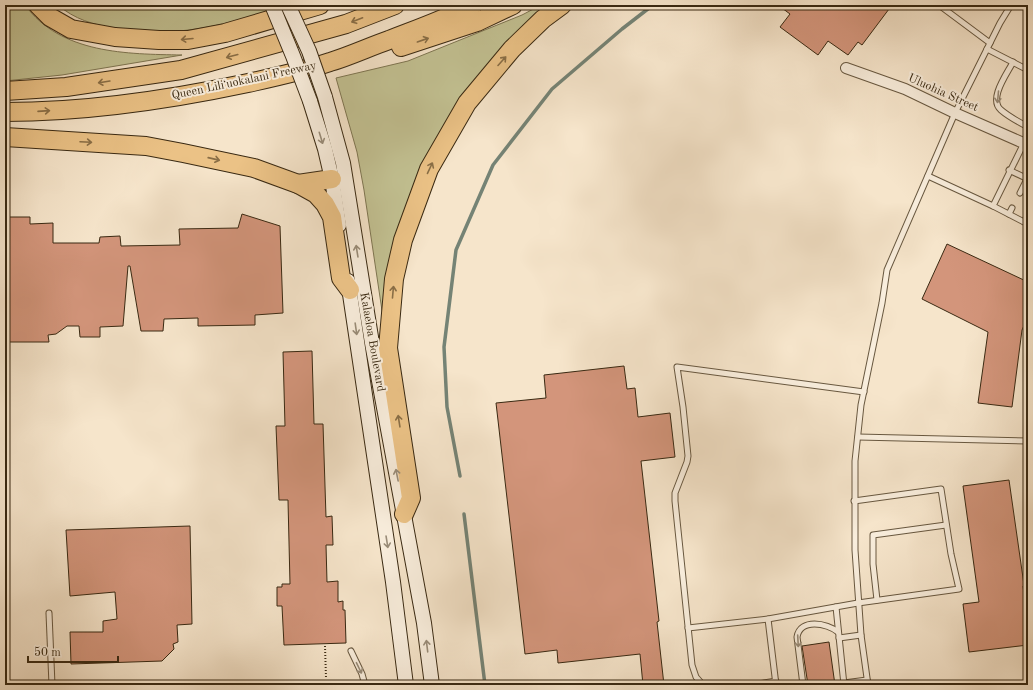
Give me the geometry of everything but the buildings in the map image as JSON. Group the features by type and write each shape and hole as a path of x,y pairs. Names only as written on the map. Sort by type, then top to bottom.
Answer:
{"highway":[{"path":"38,5 50,17 71,28 115,37 188,40 225,33 320,5"},
{"name":"Queen Liliʻuokalani Freeway","path":"5,91 66,87 181,70 346,24 395,5"},
{"name":"Queen Liliʻuokalani Freeway","path":"5,112 26,112 90,107 164,99 271,78 330,62 404,34 473,5"},
{"path":"330,62 373,57 477,22 513,5"},
{"path":"404,514 411,498 388,348 394,279 403,240 428,169 467,103 512,49 543,19 562,5"},
{"path":"5,137 154,147 254,168 298,184 316,194 325,204 332,217 341,278 350,290"},
{"path":"298,184 332,179"}],"main road":[{"name":"Kalaeloa Boulevard","path":"272,5 310,101 325,149 332,179 393,582 406,685"},
{"name":"Kalaeloa Boulevard","path":"288,5 308,51 325,97 343,163 372,343 424,623 432,685"}],"street":[{"name":"Uluohia Street","path":"846,68 905,90 955,114 1026,144"}],"lane":[{"path":"940,5 990,43"},
{"path":"836,607 844,684 868,683 861,635 854,538 855,461 861,405 887,270 955,114 1000,23 1011,5"},
{"path":"987,49 1028,70"},
{"path":"1013,62 998,92 996,103 1001,111 1028,127"},
{"path":"993,206 1009,170 1026,144"},
{"path":"1009,170 1027,179 1020,193"},
{"path":"928,176 1026,223 1028,215"},
{"path":"1008,214 1012,208"},
{"path":"703,685 696,677 692,665 674,497 688,456 677,367 864,392"},
{"path":"858,437 1028,441"},
{"path":"688,628 768,619 877,600 959,589 951,554 941,489 854,501"},
{"path":"877,600 873,564 873,535 946,526"},
{"path":"49,613 52,685"},
{"path":"756,685 776,683 768,619"},
{"path":"803,685 797,637 799,630 805,626 822,624 833,628 838,632"},
{"path":"839,638 861,635"},
{"path":"351,651 362,674 364,685"}],"path":[{"path":"325,646 329,684"}],"shaded area":[{"path":"5,5 25,5 40,21 57,33 76,42 96,48 139,54 182,55 62,75 5,81"},
{"path":"58,5 268,5 272,11 213,26 156,32 135,31 99,25 77,18"},
{"path":"541,5 558,5 441,140 384,324 357,152 336,78 408,61 522,15"}],"waterway":[{"path":"460,476 447,407 444,347 456,250 493,165 552,89 622,29 653,5"},
{"path":"464,514 485,685"}]}
